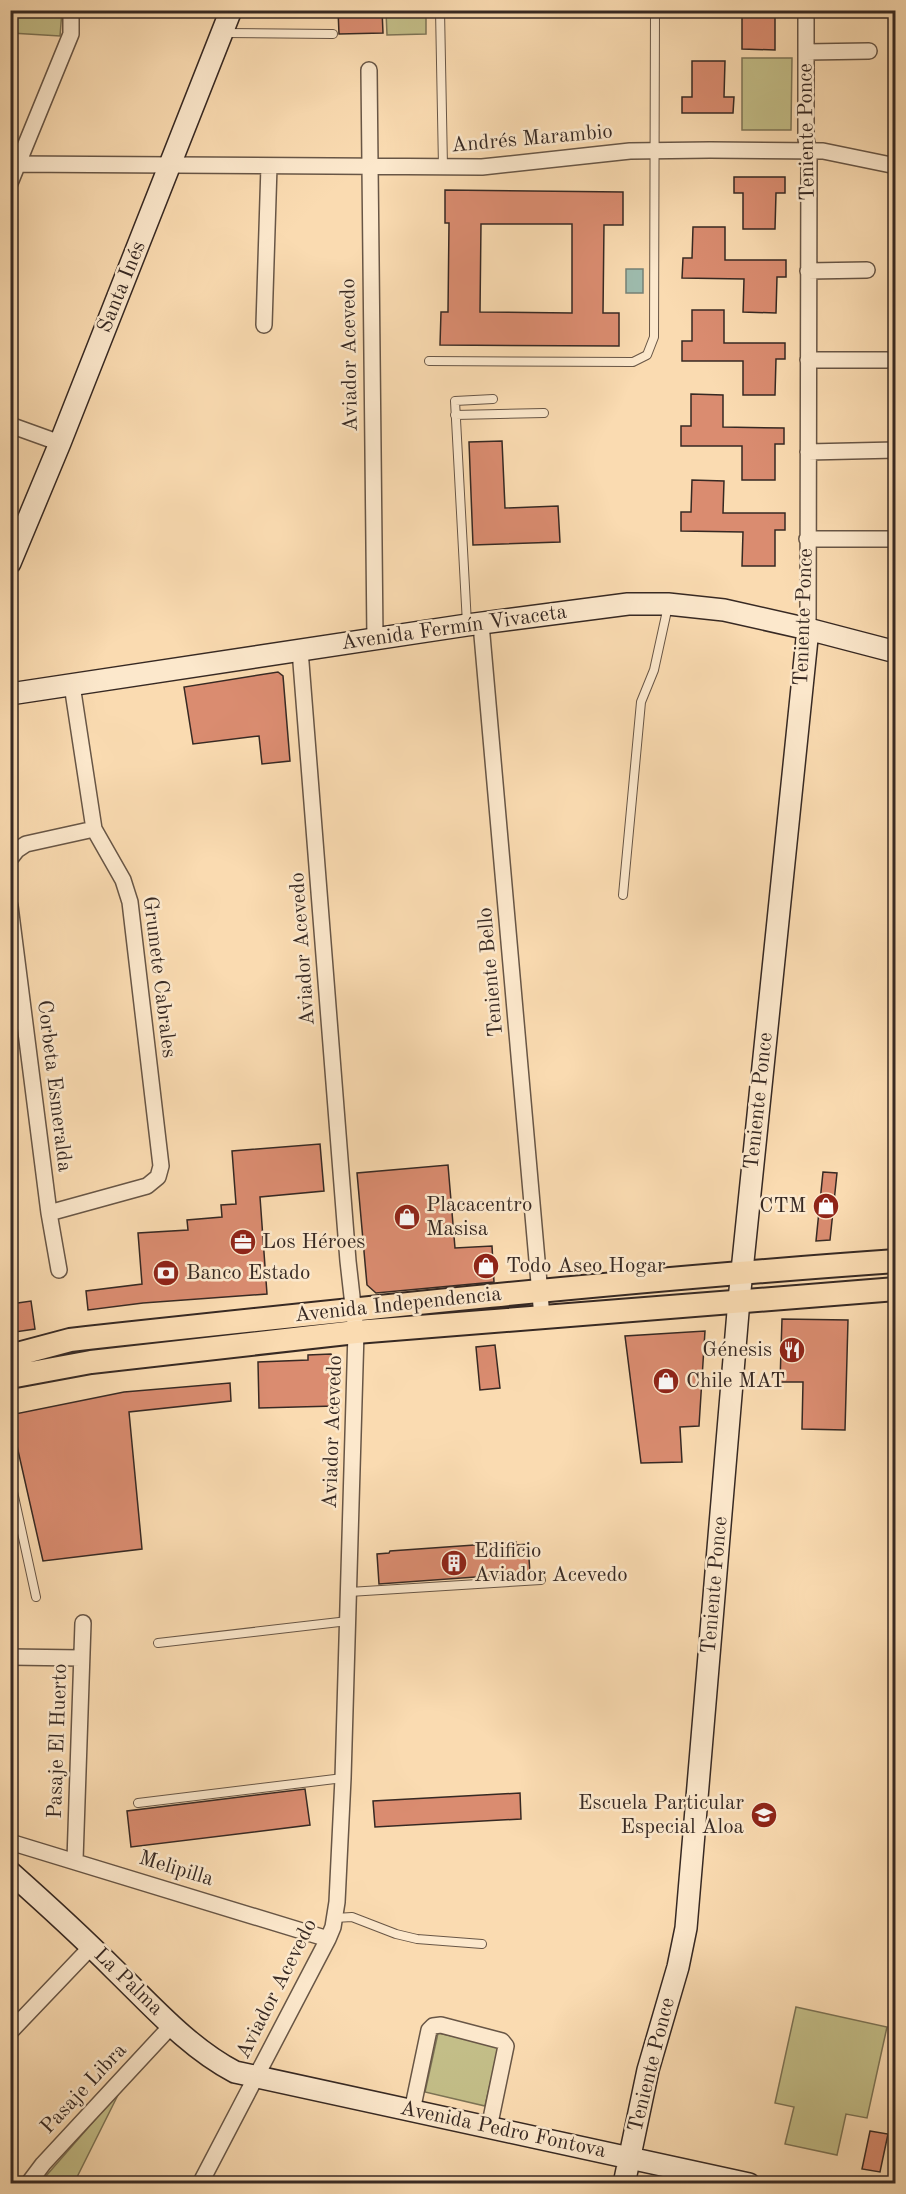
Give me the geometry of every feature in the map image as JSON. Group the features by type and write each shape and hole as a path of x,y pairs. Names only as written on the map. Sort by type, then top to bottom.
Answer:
{"main road":[{"name":"Avenida Independencia","path":"10,1377 91,1362 541,1291 742,1272 896,1261"},
{"name":"Avenida Independencia","path":"10,1356 70,1340 356,1321 542,1317 896,1289"}],"street":[{"path":"10,183 14,164 71,33 71,10"},
{"name":"Santa Inés","path":"10,563 171,166 231,10"},
{"name":"Teniente Ponce","path":"624,2184 650,2061 678,1967 686,1928 739,1300 808,629 809,151 806,139 806,10"},
{"path":"806,52 869,51"},
{"name":"Aviador Acevedo","path":"369,70 375,639"},
{"name":"Andrés Marambio","path":"14,164 443,167 521,164 595,154 654,150 809,151 836,153 869,162 896,166"},
{"path":"264,325 269,166"},
{"path":"808,271 867,270"},
{"path":"808,360 887,360"},
{"path":"10,425 60,443"},
{"path":"808,452 896,450"},
{"path":"807,539 896,539"},
{"name":"Avenida Fermín Vivaceta","path":"10,694 375,639 628,604 668,604 724,610 896,652"},
{"name":"Teniente Bello","path":"474,625 542,1317"},
{"name":"Aviador Acevedo","path":"200,2184 328,1939 335,1918 343,1778 356,1321 346,1237 300,650"},
{"name":"Grumete Cabrales","path":"49,1213 147,1186 158,1176 161,1161 130,902 123,880 94,829 72,685"},
{"path":"10,859 26,844 94,829"},
{"name":"Corbeta Esmeralda","path":"10,906 49,1213 59,1270"},
{"name":"Pasaje El Huerto","path":"75,1860 83,1623"},
{"path":"10,1657 81,1658"},
{"name":"Melipilla","path":"10,1842 328,1939"},
{"name":"La Palma","path":"10,1872 172,2025 224,2066 256,2077"},
{"path":"10,2032 92,1947"},
{"name":"Pasaje Libra","path":"28,2184 43,2164 172,2025"},
{"path":"412,2111 429,2030 433,2026 441,2025 502,2041 507,2046 489,2128"},
{"name":"Avenida Pedro Fontova","path":"256,2077 749,2184"}],"lane":[{"path":"440,10 443,167"},
{"path":"429,361 633,362 646,355 654,337 655,10"},
{"path":"222,33 333,34"},
{"path":"474,625 455,401 493,399"},
{"path":"455,415 544,413"},
{"path":"622,895 641,702 654,670 668,604"},
{"path":"10,1478 36,1598"},
{"path":"349,1592 541,1580"},
{"path":"158,1643 348,1621"},
{"path":"138,1803 343,1778"},
{"path":"335,1918 352,1917 396,1934 433,1942 482,1944"}],"shaded area":[{"path":"10,11 62,11 60,36 11,33"},
{"path":"386,11 426,11 426,34 387,35"},
{"path":"742,58 792,58 791,130 742,130"},
{"path":"626,269 643,269 643,293 626,293"},
{"path":"796,2007 887,2027 867,2118 846,2114 837,2155 785,2144 794,2107 775,2103"},
{"path":"438,2033 499,2046 485,2106 425,2092"},
{"path":"120,2091 74,2183 39,2184"}],"building":[{"path":"338,10 382,10 383,33 339,34"},
{"path":"742,10 775,10 775,50 742,49"},
{"path":"692,61 725,61 724,97 734,97 733,113 682,113 682,97 692,97"},
{"path":"734,177 785,177 785,193 776,193 775,229 743,229 743,193 734,193"},
{"path":"445,190 623,192 623,225 604,225 603,313 619,313 619,346 440,345 441,312 448,312 449,223 445,223","holes":["481,224 572,224 572,313 480,312"]},
{"path":"693,227 725,227 725,260 786,260 786,277 777,277 776,313 743,312 744,279 682,278 683,258 692,258"},
{"path":"692,310 724,310 724,343 785,343 785,359 776,359 775,395 743,395 743,361 682,361 682,341 692,341"},
{"path":"691,394 723,395 723,427 784,428 784,444 775,444 775,480 742,480 742,446 681,446 681,426 691,426"},
{"path":"502,441 505,508 558,506 560,542 473,545 469,442"},
{"path":"692,480 724,481 723,513 785,513 785,530 775,530 775,566 742,566 743,532 681,531 681,512 691,512"},
{"path":"278,672 283,676 290,761 262,764 259,736 193,744 184,687"},
{"path":"320,1144 324,1191 260,1197 267,1294 143,1303 88,1310 86,1291 142,1284 138,1233 188,1230 187,1220 222,1217 221,1205 236,1204 232,1151"},
{"name":"Placacentro Masisa","path":"448,1165 455,1248 492,1246 494,1282 376,1293 367,1285 357,1173"},
{"name":"CTM","path":"823,1172 837,1173 830,1240 816,1241"},
{"path":"31,1301 35,1329 15,1332 11,1304"},
{"path":"782,1319 848,1320 845,1430 802,1429 803,1382 780,1382"},
{"name":"Chile MAT","path":"705,1331 699,1426 680,1427 682,1462 641,1463 625,1336"},
{"path":"495,1345 500,1388 480,1390 476,1347"},
{"path":"331,1354 334,1361 335,1406 259,1408 258,1362 308,1360 308,1355"},
{"path":"230,1383 231,1401 129,1412 142,1549 43,1561 10,1415 124,1392"},
{"name":"Edificio Aviador Acevedo","path":"516,1542 516,1545 528,1544 530,1573 379,1584 377,1554 390,1551"},
{"path":"305,1789 310,1825 131,1847 127,1811"},
{"path":"520,1793 521,1819 375,1827 373,1801"},
{"path":"870,2131 888,2134 880,2172 862,2169"}],"place":[{"name":"CTM","path":"826,1206"},
{"name":"Placacentro Masisa","path":"407,1217"},
{"name":"Los Héroes","path":"243,1242"},
{"name":"Todo Aseo Hogar","path":"486,1266"},
{"name":"Banco Estado","path":"166,1273"},
{"name":"Génesis","path":"792,1350"},
{"name":"Chile MAT","path":"666,1381"},
{"name":"Edificio Aviador Acevedo","path":"454,1563"},
{"name":"Escuela Particular Especial Aloa","path":"764,1815"}]}
